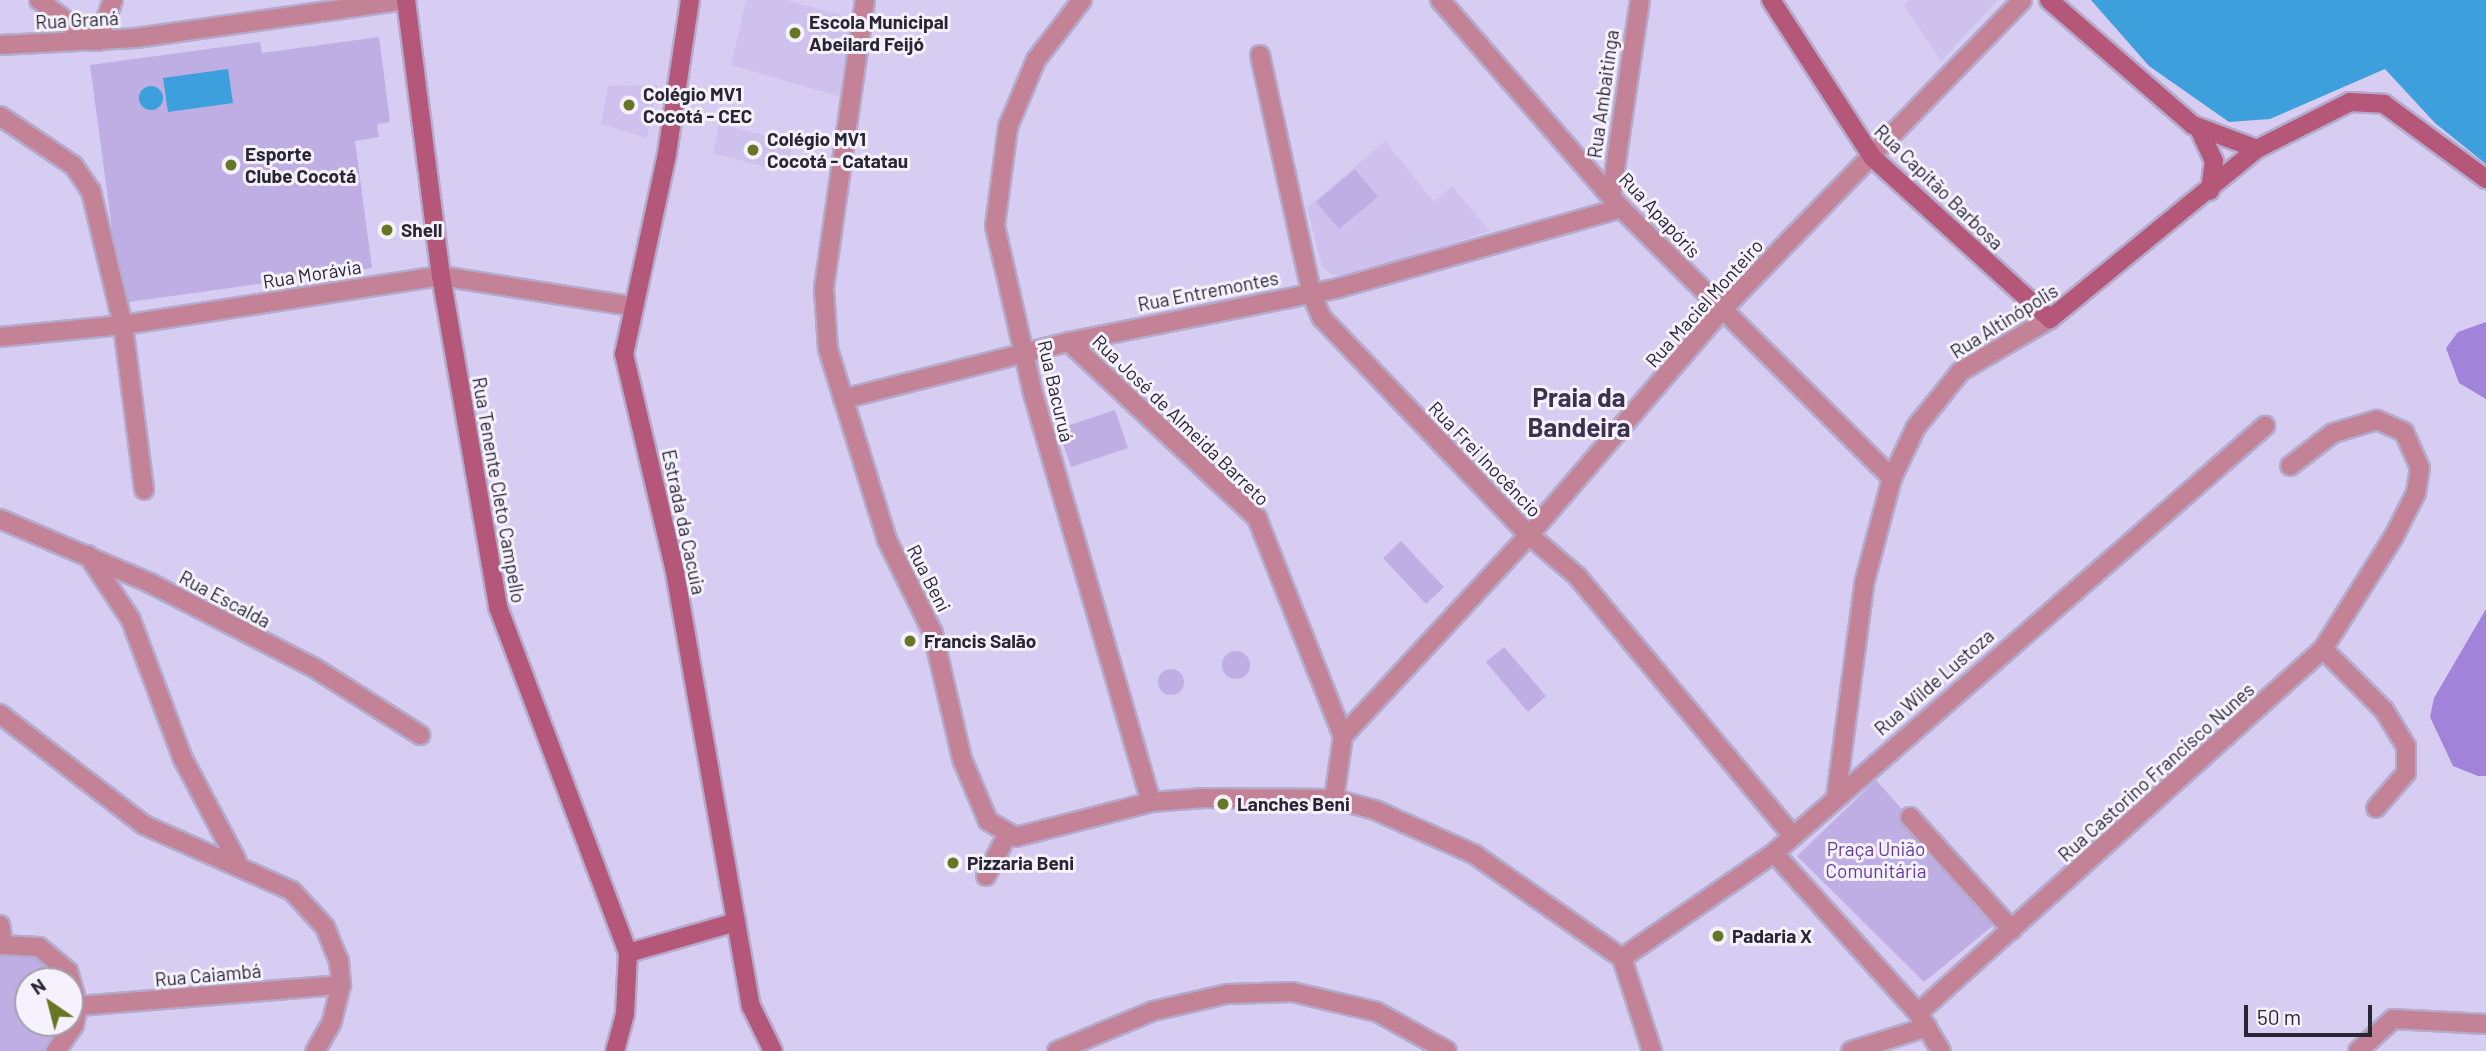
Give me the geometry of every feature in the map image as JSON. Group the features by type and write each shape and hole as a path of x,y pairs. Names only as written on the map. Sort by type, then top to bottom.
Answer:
{"main road":[{"name":"Rua Tenente Cleto Campello","path":"405,0 441,276 498,607 628,953 625,1014 615,1051"},
{"name":"Estrada da Cacuia","path":"690,0 667,154 630,306 624,354 675,572 751,1006 773,1051"},
{"name":"Rua Capitão Barbosa","path":"1771,0 1872,157 2050,320"},
{"path":"2049,0 2199,129 2257,149"},
{"name":"Rua Altinópolis","path":"2050,320 2210,191 2257,149 2340,106 2371,99 2426,129 2486,179"},
{"path":"2199,129 2214,161 2210,191"},
{"path":"628,953 736,922"}],"street":[{"path":"39,0 95,41 113,0"},
{"name":"Rua Graná","path":"0,45 95,41 405,0"},
{"name":"Rua Beni","path":"865,0 824,289 828,349 887,540 933,633 970,781 988,821 1006,837"},
{"name":"Rua Bacuruá","path":"1083,0 1036,60 1008,127 999,177 995,226 1026,352 1151,802"},
{"name":"Rua Apapóris","path":"1440,0 1616,202 1892,478"},
{"name":"Rua Ambaitinga","path":"1616,202 1640,0"},
{"name":"Rua Maciel Monteiro","path":"1343,736 1529,535 1722,310 2022,0"},
{"name":"Rua Frei Inocêncio","path":"1260,55 1312,295 1342,342 1529,535 1577,576 1793,836"},
{"path":"0,116 86,178 123,325 144,491"},
{"name":"Rua Entremontes","path":"843,399 1069,342 1312,295 1616,202"},
{"name":"Rua Morávia","path":"0,337 123,325 441,276 630,306"},
{"name":"Rua Altinópolis","path":"1836,798 1864,584 1892,478 1916,427 1961,371 2050,320"},
{"name":"Rua José de Almeida Barreto","path":"1069,342 1257,518 1343,736 1334,799"},
{"name":"Rua Castorino Francisco Nunes","path":"1923,1020 2012,930 2323,649 2393,538 2416,492 2420,468 2404,432 2362,420 2333,433 2290,467"},
{"name":"Rua Wilde Lustoza","path":"1622,958 1774,853 2265,426"},
{"name":"Rua Escalda","path":"0,519 88,555 313,667 420,735"},
{"path":"88,555 131,620 183,759 237,861"},
{"path":"2323,649 2384,710 2406,746 2406,774 2376,808"},
{"path":"0,713 144,825 237,861 292,891 325,927 341,985 332,1022 314,1051"},
{"path":"986,876 1006,837 1151,802 1334,799 1416,825 1474,854 1622,958 1652,1051"},
{"path":"1910,817 2012,930"},
{"path":"1774,853 1923,1020 1941,1051"},
{"path":"0,925 1,944 21,943 55,957 64,967"},
{"name":"Rua Caiambá","path":"84,1006 341,985"},
{"path":"1057,1051 1153,1011 1227,994 1292,992 1377,1012 1447,1051"},
{"path":"2357,1051 2393,1019 2486,1024"},
{"path":"1852,1051 1923,1020"}],"shaded area":[{"name":"Escola Municipal Abeilard Feijó","path":"746,0 786,0 852,18 841,97 731,65"},
{"path":"1910,0 1998,0 1941,61 1904,5"},
{"name":"Colégio MV1 Cocotá - CEC","path":"658,85 647,138 601,124 608,86"},
{"name":"Colégio MV1 Cocotá - Catatau","path":"719,124 794,143 785,172 713,153"},
{"path":"1385,141 1434,202 1452,186 1490,231 1350,277 1332,275 1322,266 1307,208"},
{"path":"2486,322 2486,399 2459,383 2446,348 2458,332"},
{"path":"2486,609 2486,776 2478,776 2453,766 2430,717 2434,698"}],"green space":[{"name":"Esporte Clube Cocotá","path":"379,37 390,122 377,124 379,137 355,141 372,268 122,303 90,65 260,42 262,53"},
{"path":"1355,169 1378,197 1339,229 1316,202"},
{"path":"1115,410 1128,448 1071,467 1058,429"},
{"path":"1401,541 1444,587 1426,604 1383,558"},
{"path":"1504,647 1546,696 1528,712 1486,662"},
{"path":"1236,651 1246,655 1250,665 1246,675 1236,679 1226,675 1222,665 1226,655"},
{"path":"1171,669 1180,673 1184,682 1180,691 1171,695 1162,691 1158,682 1162,673"},
{"name":"Praça União Comunitária","path":"1876,780 2000,920 1924,982 1797,856"},
{"path":"0,951 37,952 53,967 14,967 14,1037 58,1037 48,1051 0,1051"}],"water":[{"path":"2091,0 2486,0 2486,164 2435,123 2385,69 2270,119 2229,122 2149,66"},
{"path":"228,69 233,103 168,112 163,78"},
{"path":"151,86 160,89 163,98 160,107 151,110 142,107 139,98 142,89"}],"place":[{"name":"Escola Municipal Abeilard Feijó","path":"795,33"},
{"name":"Colégio MV1 Cocotá - CEC","path":"629,105"},
{"name":"Colégio MV1 Cocotá - Catatau","path":"753,150"},
{"name":"Esporte Clube Cocotá","path":"231,165"},
{"name":"Shell","path":"387,230"},
{"name":"Francis Salão","path":"910,641"},
{"name":"Lanches Beni","path":"1223,804"},
{"name":"Pizzaria Beni","path":"953,863"},
{"name":"Padaria X","path":"1718,936"}],"district":[{"name":"Praia da Bandeira","path":"1579,412"}]}
